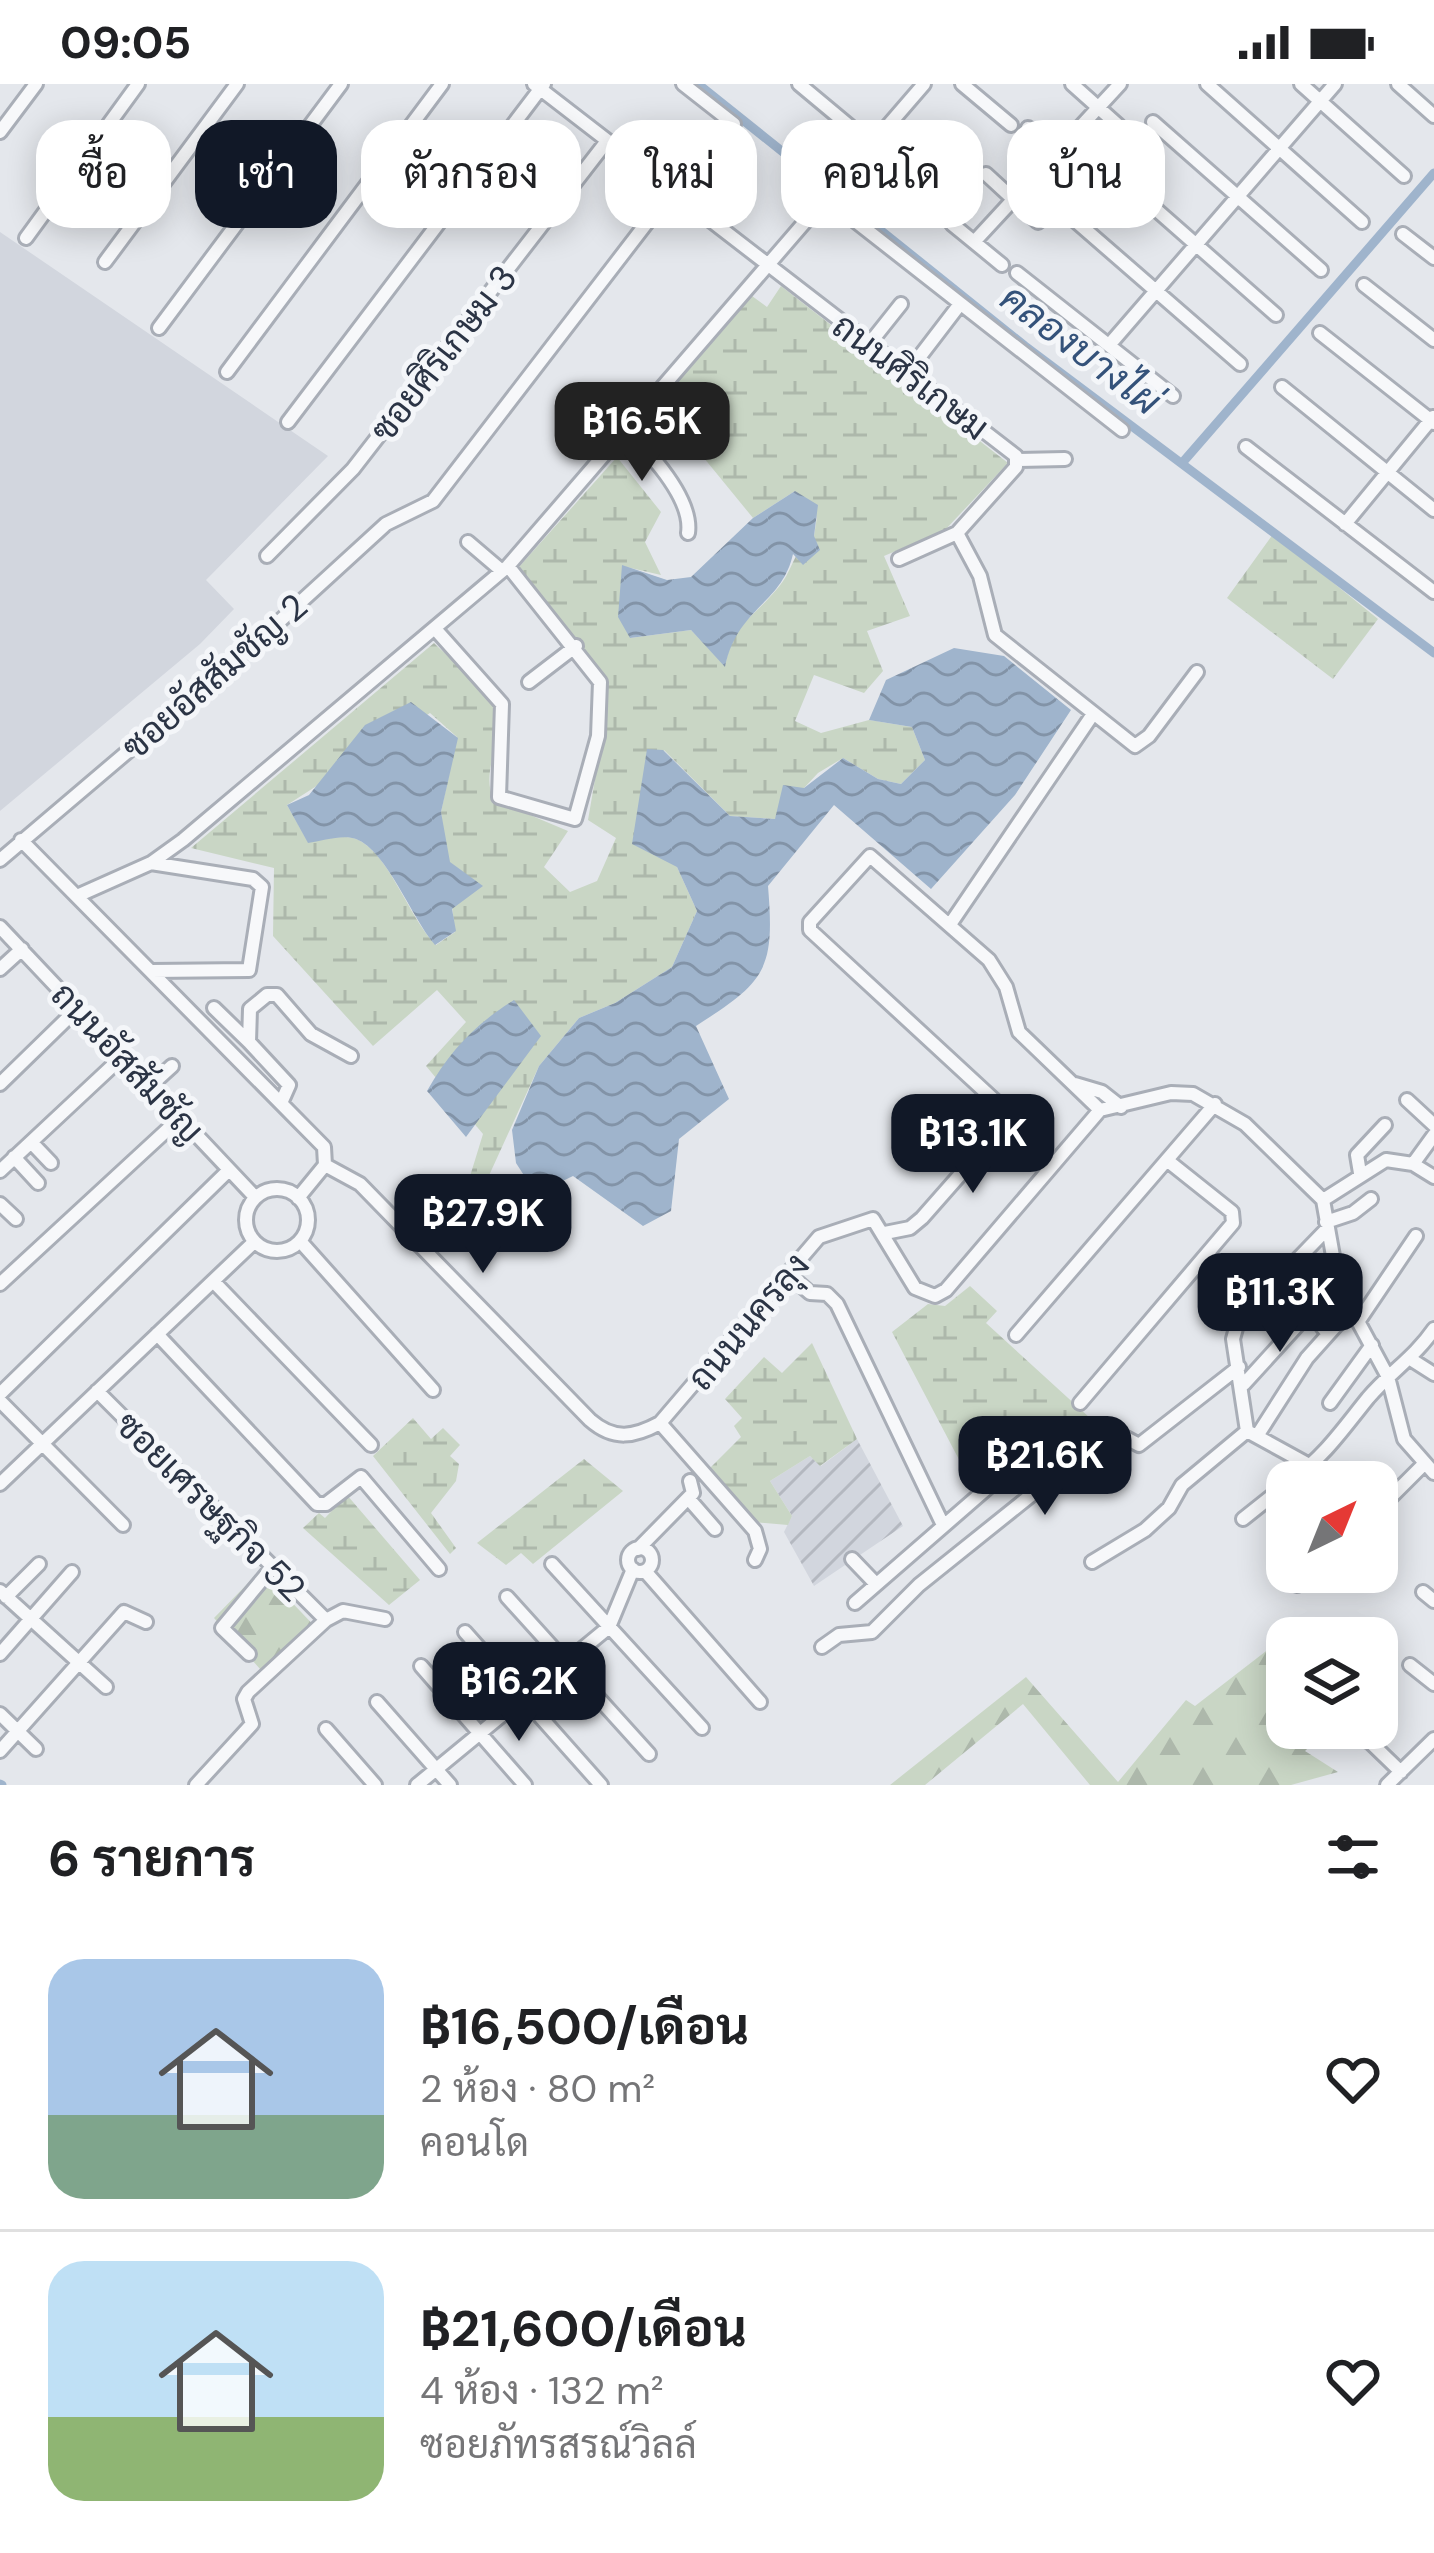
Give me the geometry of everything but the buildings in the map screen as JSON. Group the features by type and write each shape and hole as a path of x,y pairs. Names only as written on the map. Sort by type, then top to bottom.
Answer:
{"street":[{"path":"0,132 36,84"},
{"path":"26,238 138,84"},
{"path":"105,262 237,84"},
{"path":"159,328 341,84"},
{"path":"227,372 442,84"},
{"path":"682,84 729,120"},
{"path":"799,84 840,120"},
{"path":"893,120 924,84"},
{"path":"962,84 1007,122"},
{"path":"1072,84 1112,120"},
{"path":"1087,120 1120,84"},
{"path":"1207,84 1363,222"},
{"path":"1301,84 1404,176"},
{"path":"1110,344 1336,84"},
{"path":"1397,84 1434,116"},
{"path":"288,422 540,86"},
{"name":"ถนนศิริเกษม","path":"540,86 605,139"},
{"path":"1165,133 1321,270"},
{"name":"ซอยศิริเกษม 3","path":"267,556 353,469 605,144"},
{"path":"986,174 1007,193"},
{"path":"974,242 1007,206"},
{"path":"1165,218 1276,315"},
{"name":"ซอยอัสสัมชัญ 2","path":"0,860 260,640 386,524 433,501 642,228"},
{"name":"ถนนศิริเกษม","path":"719,228 1019,460 958,533"},
{"path":"77,896 151,863 436,631 505,569 799,228"},
{"path":"864,228 1122,430"},
{"path":"957,228 1002,265"},
{"path":"1083,228 1240,364"},
{"path":"1403,234 1434,258"},
{"path":"1017,273 1173,396"},
{"path":"1364,285 1434,340"},
{"path":"870,344 902,304"},
{"path":"908,372 960,304"},
{"path":"1320,334 1433,420 1345,524"},
{"path":"1282,387 1434,510"},
{"path":"599,404 627,429 682,502 688,533"},
{"path":"1246,447 1434,592"},
{"path":"1019,460 1065,459"},
{"path":"899,559 958,533 980,576 995,635 1128,742 1142,743 1197,671"},
{"path":"436,631 502,704 499,796 572,820 580,813 592,765 602,692 596,673 505,569 467,542"},
{"path":"529,682 576,646"},
{"path":"950,923 1093,714"},
{"path":"21,840 324,1147 325,1165 298,1198"},
{"path":"1100,1110 1019,1032 1002,978 950,923 870,856 808,926 1005,1110 1003,1126 922,1217 910,1228 885,1233 915,1288 935,1296 946,1290 1100,1110 1183,1091 1215,1104 1245,1124 1323,1200 1338,1284 1388,1377 1403,1439 1429,1469 1398,1494"},
{"path":"151,863 253,879 262,887 249,970 151,971"},
{"name":"ถนนอัสสัมชัญ","path":"0,927 256,1197"},
{"path":"0,969 22,949"},
{"path":"249,1042 250,1009 272,993 311,1034 351,1056"},
{"path":"0,1084 79,1008"},
{"path":"214,1009 290,1084 281,1103"},
{"path":"0,1172 122,1058"},
{"path":"150,1086 172,1066"},
{"path":"1073,1083 1111,1096 1121,1107"},
{"path":"1407,1100 1434,1125"},
{"path":"1016,1335 1215,1104"},
{"path":"0,1284 180,1118"},
{"path":"1360,1173 1357,1155 1385,1125"},
{"path":"1413,1164 1434,1135"},
{"path":"31,1142 51,1162"},
{"path":"14,1157 38,1183"},
{"path":"1323,1200 1386,1160 1413,1164 1434,1177"},
{"path":"1080,1403 1233,1223 1232,1212 1168,1161"},
{"name":"ถนนนครลุง","path":"325,1165 360,1184 599,1428 625,1436 660,1424 826,1233 866,1218 885,1233"},
{"path":"123,1525 0,1397 229,1170"},
{"path":"279,1189 298,1198 308,1220 300,1241 276,1251 254,1242 246,1217 256,1197 279,1189"},
{"path":"1252,1433 1233,1339 1238,1321 1326,1226 1371,1199"},
{"path":"0,1204 16,1219"},
{"path":"1092,1562 1162,1515 1182,1485 1252,1433 1328,1334 1354,1316 1416,1236"},
{"path":"300,1241 433,1390"},
{"path":"0,1484 254,1242"},
{"path":"788,1274 810,1293 827,1294 837,1304 943,1525"},
{"path":"213,1281 371,1445"},
{"path":"1244,1384 1305,1317 1312,1316 1328,1334"},
{"path":"1315,1461 1332,1450 1388,1377 1412,1360 1434,1329"},
{"path":"157,1334 317,1504 326,1504 361,1477 439,1569"},
{"path":"1330,1402 1372,1345"},
{"path":"1412,1360 1434,1374"},
{"path":"822,1647 839,1635 872,1632 920,1585 1106,1435 1113,1431 1139,1445 1239,1367"},
{"name":"ซอยเศรษฐกิจ 52","path":"98,1391 326,1620"},
{"path":"660,1424 755,1531 760,1550 755,1560"},
{"path":"1252,1433 1302,1461"},
{"path":"683,1453 688,1498 715,1529"},
{"path":"855,1603 1000,1477"},
{"path":"416,1785 568,1666 609,1627 639,1570 652,1559 638,1549 688,1498"},
{"path":"1244,1520 1266,1502"},
{"path":"852,1558 876,1584"},
{"path":"38,1564 3,1594 106,1687"},
{"path":"552,1564 702,1728"},
{"path":"249,1654 222,1628 271,1569"},
{"path":"639,1570 760,1702"},
{"path":"0,1654 72,1572"},
{"path":"507,1597 649,1754"},
{"path":"0,1751 127,1610 146,1622"},
{"path":"196,1785 252,1724 244,1699 248,1692 326,1620 343,1611 385,1619"},
{"path":"464,1632 601,1785"},
{"path":"1410,1665 1434,1684"},
{"path":"421,1666 525,1785"},
{"path":"377,1702 450,1785"},
{"path":"0,1714 36,1749"},
{"path":"326,1729 375,1785"},
{"path":"1387,1785 1434,1739"},
{"path":"1377,1749 1401,1772"}],"shaded area":[{"path":"0,232 328,456 206,580 234,609 200,644 0,811"},
{"path":"857,1439 903,1526 814,1586 784,1532 792,1516 770,1481 810,1456 821,1466"}],"green space":[{"path":"781,286 1008,463 945,530 884,556 910,616 867,631 883,671 864,693 814,675 795,721 821,733 869,720 912,727 925,760 901,784 878,779 843,758 818,773 775,819 730,816 664,750 677,867 697,911 672,967 615,1003 579,1018 539,1066 481,1193 467,1186 483,1134 426,1066 466,1022 437,990 373,1046 273,936 274,868 191,848 434,643 479,685 497,715 489,779 494,800 568,831 544,867 570,892 597,881 616,838 588,820 608,704 603,678 518,568 617,457 661,512 645,542 661,575 622,566 630,638 691,630 725,666 738,631 777,589 814,536 817,517 795,491 753,518 659,403 752,296 767,307","holes":["430,713 457,737 441,812 455,932 436,945 368,846 345,837 308,842 287,805"]},
{"path":"1273,534 1378,619 1333,679 1227,598"},
{"path":"970,1286 997,1311 986,1323 1090,1418 996,1466 965,1471 892,1332 928,1304 945,1306"},
{"path":"812,1343 857,1439 820,1466 810,1456 770,1481 792,1516 788,1525 754,1522 708,1470 741,1437 734,1426 742,1418 725,1399 764,1357 782,1373"},
{"path":"413,1418 431,1439 443,1428 460,1445 450,1456 459,1464 456,1481 431,1513 456,1548 450,1554 373,1456"},
{"path":"584,1459 623,1491 533,1564 521,1553 506,1565 477,1543"},
{"path":"347,1495 420,1580 389,1605 303,1528 319,1513 325,1518"},
{"path":"261,1570 322,1634 269,1679 214,1618"},
{"path":"1266,1651 1266,1749 1307,1749 1338,1772 1291,1785 1090,1785 1023,1704 925,1785 890,1785 1026,1677 1118,1782 1186,1700 1195,1706"}],"water":[{"path":"795,491 818,505 814,536 820,550 803,565 793,554 779,584 739,631 725,667 691,630 630,638 618,617 622,565 667,580 691,577 753,518"},
{"path":"954,648 1004,656 1071,710 1015,795 931,889 834,805 768,886 770,937 761,971 738,997 696,1026 729,1099 679,1139 671,1211 643,1226 573,1176 536,1194 516,1163 512,1130 539,1066 579,1018 615,1003 672,967 697,911 677,867 632,844 647,749 663,750 730,816 775,819 783,785 804,788 843,758 878,779 901,784 925,760 912,727 869,720 886,680"},
{"path":"411,702 458,738 441,812 450,862 483,886 452,909 456,931 435,945 388,870 367,846 345,837 308,843 287,805 309,795 365,725"},
{"path":"514,1000 541,1036 466,1137 427,1091 464,1040"}],"waterway":[{"name":"คลองบางไผ่","path":"698,84 1025,346 1434,653"},
{"path":"1183,462 1434,173"}]}
